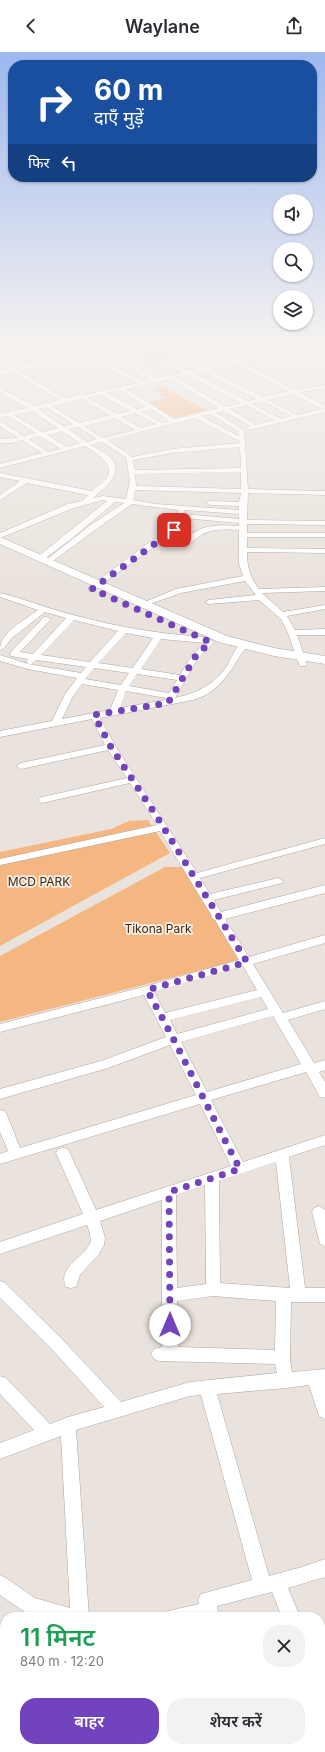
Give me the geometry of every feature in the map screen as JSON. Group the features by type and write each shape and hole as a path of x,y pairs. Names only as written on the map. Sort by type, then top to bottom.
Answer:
{"street":[{"path":"7,427 47,454"},
{"path":"31,427 66,449"},
{"path":"0,441 12,441 69,427"},
{"path":"44,560 129,503 132,491 130,459 126,454 82,427"},
{"path":"135,427 140,430"},
{"path":"0,466 149,427"},
{"path":"216,427 242,442"},
{"path":"236,427 240,430 254,427"},
{"path":"63,429 100,452 108,459 112,470 111,477 86,501"},
{"path":"240,430 244,470 242,564 247,578 259,594 281,615 292,633 302,661"},
{"path":"130,459 242,442"},
{"path":"132,472 244,470"},
{"path":"0,476 94,494"},
{"path":"0,498 26,481"},
{"path":"132,491 244,501"},
{"path":"180,512 244,501 325,493"},
{"path":"0,536 39,518 86,501 103,498 180,512 243,526 325,535"},
{"path":"44,560 74,534 81,525 114,499"},
{"path":"166,501 244,501"},
{"path":"95,587 150,546 169,535 174,530 180,512"},
{"path":"186,543 197,533 208,527 325,523"},
{"path":"0,540 10,550 163,617 223,639 241,648"},
{"path":"10,550 44,560 95,587 144,604 163,617 208,641"},
{"path":"242,550 325,551"},
{"path":"144,604 179,590 247,578"},
{"path":"209,602 259,594 325,589"},
{"path":"0,595 44,610 124,630 158,637 208,641 302,661 325,668"},
{"path":"281,615 325,607"},
{"path":"0,647 14,632 44,610"},
{"path":"26,666 72,617"},
{"path":"47,620 14,654 182,678"},
{"path":"56,722 63,703 124,630"},
{"path":"292,633 325,632"},
{"path":"114,712 124,688 158,637"},
{"path":"170,699 195,657 208,641"},
{"path":"0,734 114,712 170,699 193,697 218,683 229,670 241,648"},
{"path":"0,658 7,662 170,699"},
{"path":"302,661 325,660"},
{"path":"94,715 111,747 247,962 325,1093"},
{"path":"21,766 111,747"},
{"path":"42,800 132,780"},
{"path":"0,862 162,827"},
{"path":"193,877 325,841"},
{"path":"206,898 278,881"},
{"path":"218,917 325,889"},
{"path":"0,1028 147,990 325,940"},
{"path":"147,990 174,1039 203,1099 240,1169"},
{"path":"162,1018 265,992"},
{"path":"0,1094 104,1064 174,1039 278,1014 325,1005"},
{"path":"0,1159 310,1068 325,1065"},
{"path":"0,1115 4,1136 16,1155"},
{"path":"0,1248 325,1140"},
{"path":"63,1154 92,1217 98,1236 97,1244 91,1253 80,1263 71,1277 71,1282"},
{"path":"282,1154 291,1295 282,1357 286,1381"},
{"path":"212,1177 213,1289"},
{"path":"169,1192 170,1296 164,1354 282,1357"},
{"path":"319,1212 325,1240"},
{"path":"0,1288 54,1342 118,1410"},
{"path":"170,1296 213,1289 291,1295 325,1295"},
{"path":"0,1451 68,1425 190,1389 320,1377 325,1411"},
{"path":"0,1383 47,1433"},
{"path":"207,1388 270,1584 288,1612"},
{"path":"68,1425 80,1612"},
{"path":"209,1612 207,1600 325,1568"},
{"path":"0,1584 31,1606 52,1612"}],"green space":[{"name":"MCD PARK","path":"148,820 170,853 0,946 0,852 111,829 129,821"},
{"name":"Tikona Park","path":"165,867 182,867 240,960 0,1022 0,956"}],"route":[{"path":"170,1325 169,1192 240,1169 203,1099 174,1039 147,990 247,962 157,817 111,747 94,715 168,703 195,657 200,650 210,642 92,589 174,530"}]}
